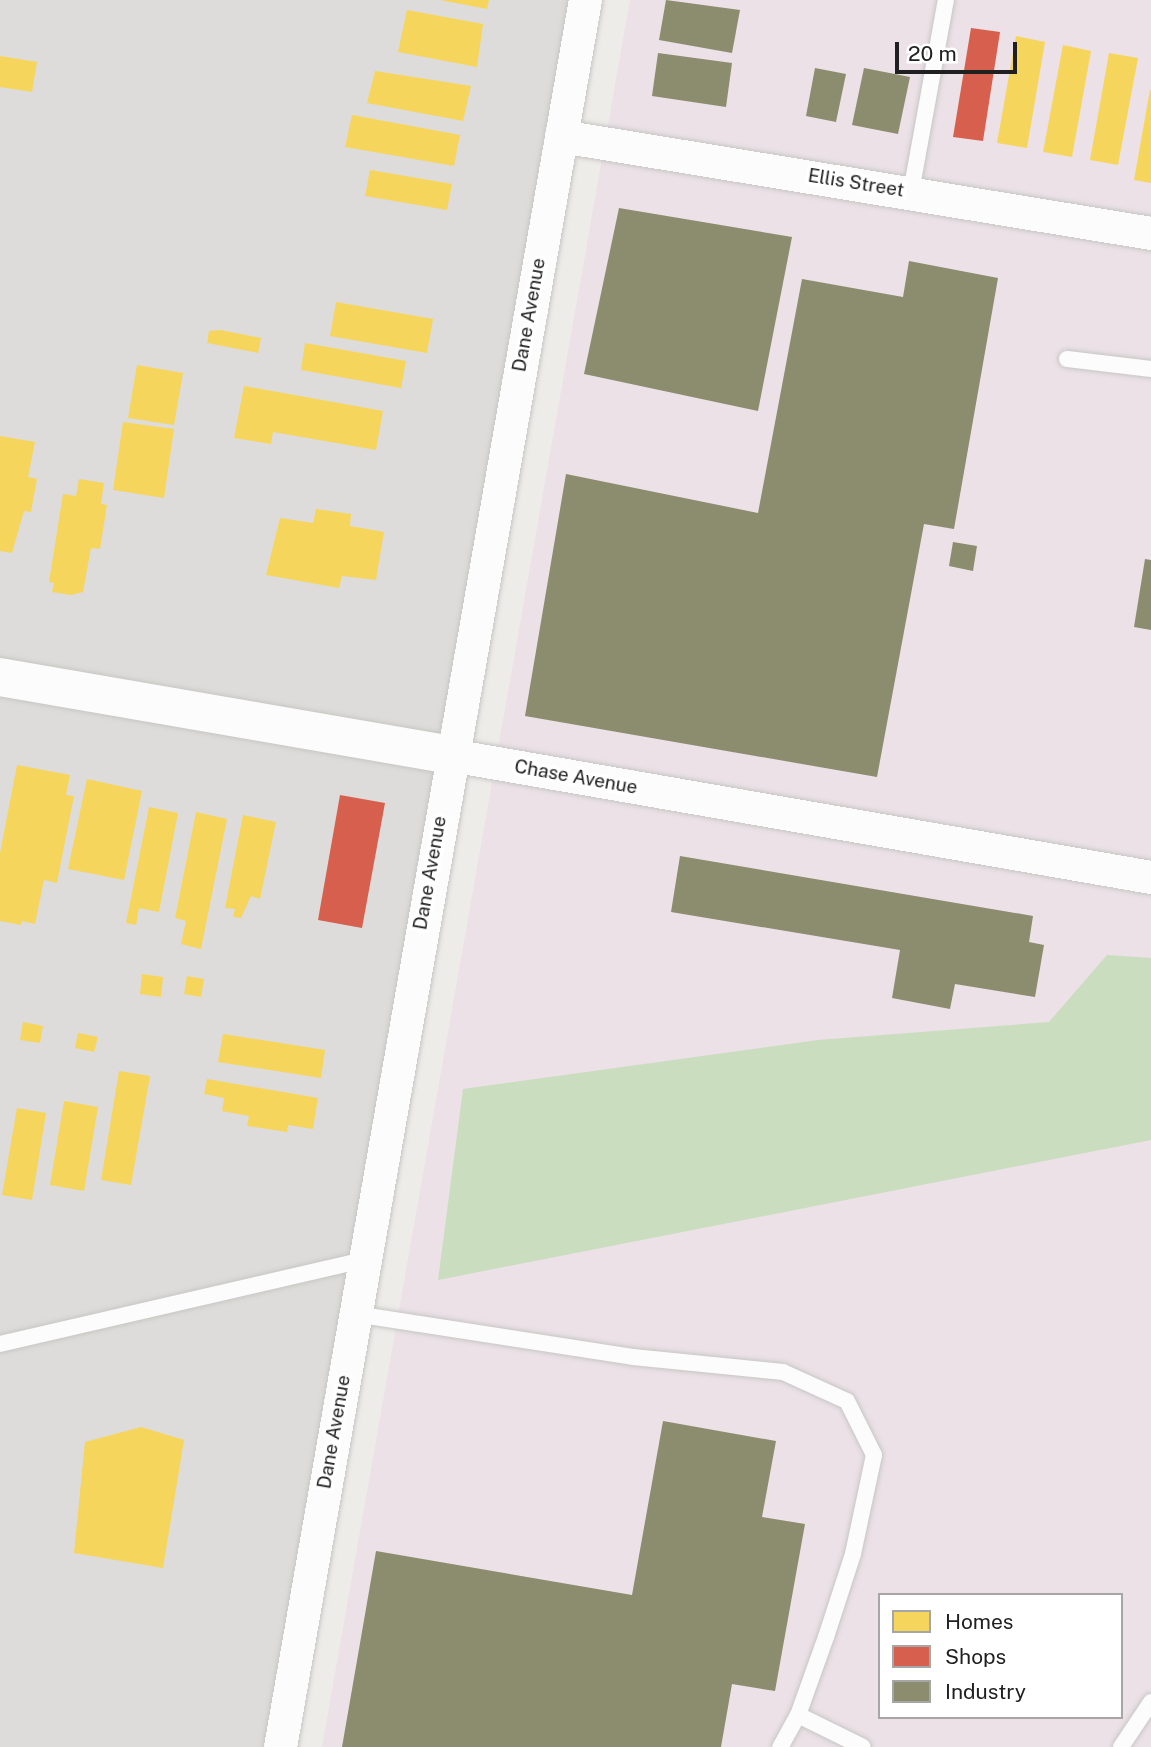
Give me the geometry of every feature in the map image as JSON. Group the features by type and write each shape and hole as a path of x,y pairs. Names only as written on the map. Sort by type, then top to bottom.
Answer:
{"street":[{"name":"Dane Avenue","path":"281,1747 450,755 585,0"},
{"name":"Ellis Street","path":"561,136 1151,233"},
{"name":"Chase Avenue","path":"0,677 1151,877"}],"lane":[{"path":"911,192 946,0"},
{"path":"1067,359 1151,369"},
{"path":"0,1344 364,1260"},
{"path":"355,1314 633,1357 783,1372 847,1401 874,1455 853,1554 798,1715 780,1747"},
{"path":"1121,1747 1151,1702"},
{"path":"798,1715 863,1747"}],"shaded area":[{"path":"0,0 585,0 280,1747 0,1747"},
{"path":"630,0 1151,0 1151,1747 322,1747"}],"green space":[{"path":"1107,955 1151,958 1151,1140 438,1280 463,1089 818,1040 1049,1022"}],"building: Homes":[{"path":"440,0 489,0 487,9"},
{"path":"407,10 483,24 477,67 398,52"},
{"path":"1016,36 1045,42 1027,148 997,143"},
{"path":"1063,45 1091,51 1072,157 1043,152"},
{"path":"1109,53 1138,58 1118,165 1090,160"},
{"path":"0,56 37,62 32,92 0,87"},
{"path":"375,71 471,86 463,121 367,103"},
{"path":"1151,90 1151,183 1134,180"},
{"path":"352,115 460,135 454,166 345,147"},
{"path":"370,170 452,184 447,210 365,196"},
{"path":"336,302 433,319 427,353 330,336"},
{"path":"220,330 261,338 258,353 207,343 209,331"},
{"path":"305,343 406,361 401,388 301,370"},
{"path":"137,365 183,373 174,425 128,418"},
{"path":"244,386 383,411 376,450 273,432 271,444 234,438"},
{"path":"123,422 174,429 164,498 113,490"},
{"path":"0,436 35,442 28,477 37,479 31,512 24,511 12,553 0,551"},
{"path":"79,479 104,483 101,504 107,505 100,549 91,548 83,592 71,595 52,592 54,583 49,582 63,494 76,496"},
{"path":"316,509 351,514 350,526 384,532 376,580 342,576 339,588 266,575 280,518 313,523"},
{"path":"17,765 70,775 66,795 74,796 57,883 44,880 35,924 22,921 21,925 0,921 0,853"},
{"path":"87,779 142,791 124,880 68,869"},
{"path":"149,807 178,813 159,912 139,908 136,925 126,923"},
{"path":"196,812 227,819 201,949 181,944 186,921 175,918"},
{"path":"243,815 276,822 260,899 251,896 241,918 233,917 235,909 225,908"},
{"path":"142,974 163,977 161,997 140,994"},
{"path":"187,976 204,979 201,997 184,994"},
{"path":"23,1022 43,1026 40,1043 20,1040"},
{"path":"78,1033 98,1037 94,1052 75,1048"},
{"path":"223,1034 325,1050 321,1078 218,1062"},
{"path":"119,1071 150,1076 131,1185 101,1180"},
{"path":"207,1079 318,1098 313,1129 288,1125 287,1132 247,1126 249,1116 222,1111 224,1098 204,1094"},
{"path":"64,1101 98,1107 84,1191 50,1185"},
{"path":"17,1108 46,1113 32,1200 2,1195"},
{"path":"141,1427 184,1440 163,1568 74,1553 85,1442"}],"building: Shops":[{"path":"971,28 1000,32 983,141 953,137"},
{"path":"340,795 385,803 362,928 318,920"}],"building: Industry":[{"path":"666,0 740,10 732,53 659,40"},
{"path":"658,53 732,63 726,107 652,96"},
{"path":"815,68 846,74 836,122 806,116"},
{"path":"864,68 910,77 898,134 852,125"},
{"path":"619,208 792,237 758,411 584,374"},
{"path":"909,261 998,278 954,529 924,524 877,777 525,716 566,474 758,513 802,279 903,297"},
{"path":"953,542 977,546 973,571 949,566"},
{"path":"1145,559 1151,560 1151,630 1134,627"},
{"path":"680,856 1033,916 1029,942 1044,945 1035,997 955,984 950,1009 892,998 900,950 671,912"},
{"path":"663,1421 776,1441 762,1517 805,1524 775,1691 732,1684 721,1747 342,1747 376,1551 632,1595"}]}
